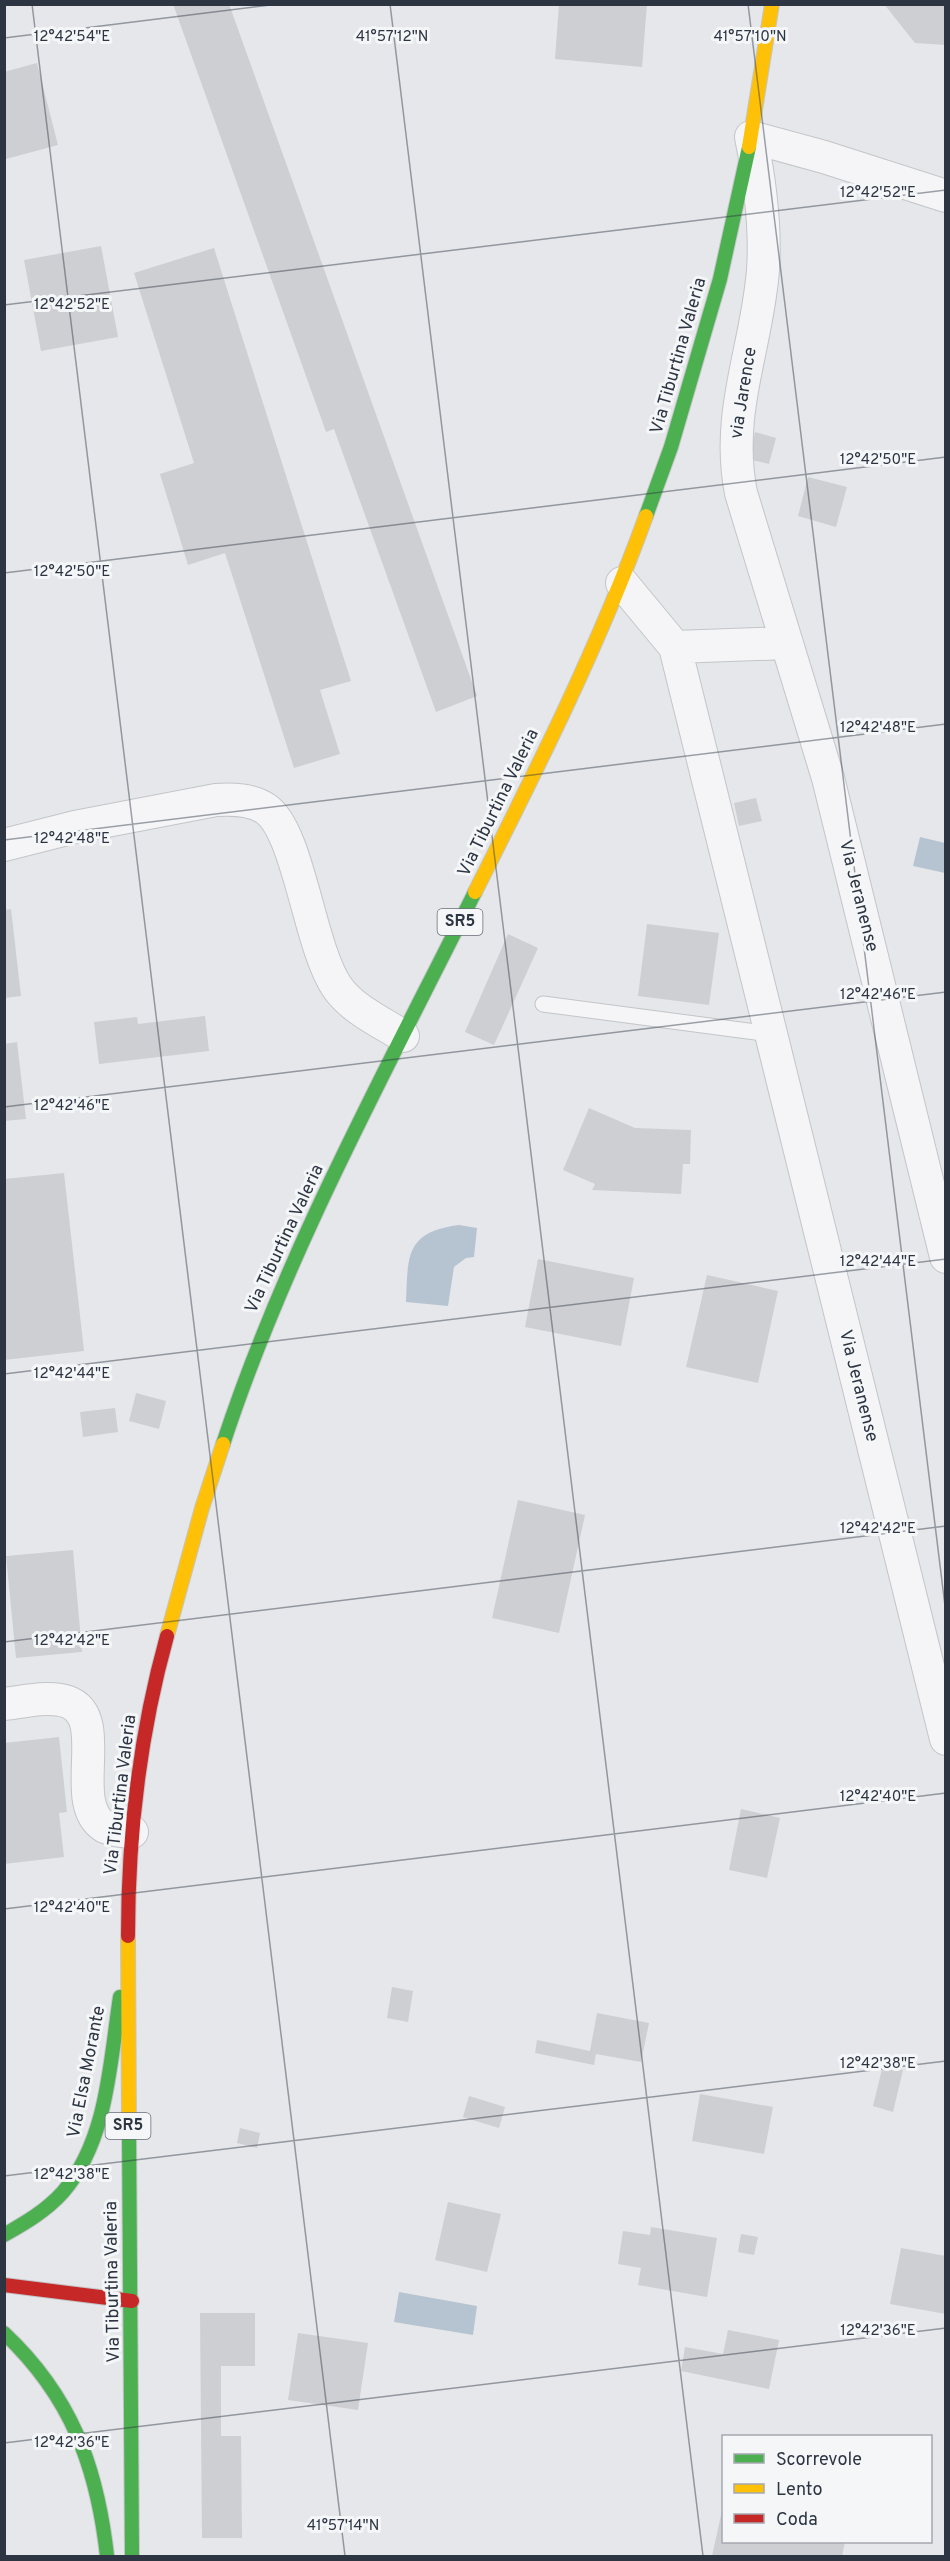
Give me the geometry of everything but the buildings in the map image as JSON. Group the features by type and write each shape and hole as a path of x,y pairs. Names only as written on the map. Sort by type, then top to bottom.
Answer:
{"main road":[{"name":"Via Tiburtina Valeria","path":"132,2556 132,2301 127,1951 132,1832 145,1727 160,1661 202,1508 226,1432 254,1353 286,1276 324,1195 505,833 622,583 671,447 720,279 751,137 772,4"},
{"name":"Via Elsa Morante","path":"4,2235 32,2221 47,2209 60,2196 85,2161 101,2112 127,1951"},
{"path":"4,2285 132,2301"},
{"path":"4,2332 21,2347 42,2373 67,2414 83,2447 101,2507 107,2556"}],"street":[{"path":"751,137 824,157 945,196"},
{"name":"via Jarence","path":"751,137 762,198 763,271 738,413 735,454 741,493 787,643"},
{"path":"622,583 675,647 787,643"},
{"name":"Via Jeranense","path":"787,643 845,842 945,1257"},
{"name":"Via Jeranense","path":"675,647 945,1738"},
{"path":"4,845 86,825 216,800 240,800 265,808 273,816 285,836 320,954 338,989 363,1011 403,1036"},
{"path":"4,1704 59,1700 70,1702 79,1709 84,1716 88,1737 87,1781 96,1819 103,1826 113,1830 132,1832"}],"lane":[{"path":"543,1004 771,1034"}],"water":[{"path":"920,837 945,843 945,873 913,866"},
{"path":"459,1225 477,1228 474,1257 466,1258 454,1267 448,1306 406,1302 409,1259 419,1240 441,1228"},
{"path":"399,2292 477,2306 473,2335 394,2322"}],"traffic: fast":[{"path":"646,516 671,447 720,279 749,147"},
{"path":"223,1444 276,1302 307,1233 372,1096 475,892"},
{"path":"4,2235 35,2216 63,2192 78,2171 89,2149 105,2099 120,1997"},
{"path":"129,2131 132,2556"},
{"path":"4,2333 47,2382 77,2434 96,2492 107,2556"}],"traffic: slow":[{"path":"749,147 772,4"},
{"path":"475,892 588,660 646,516"},
{"path":"167,1636 202,1508 223,1444"},
{"path":"128,1936 129,2131"}],"traffic: jam":[{"path":"128,1936 130,1860 137,1784 150,1710 167,1636"},
{"path":"4,2285 132,2301"}]}
